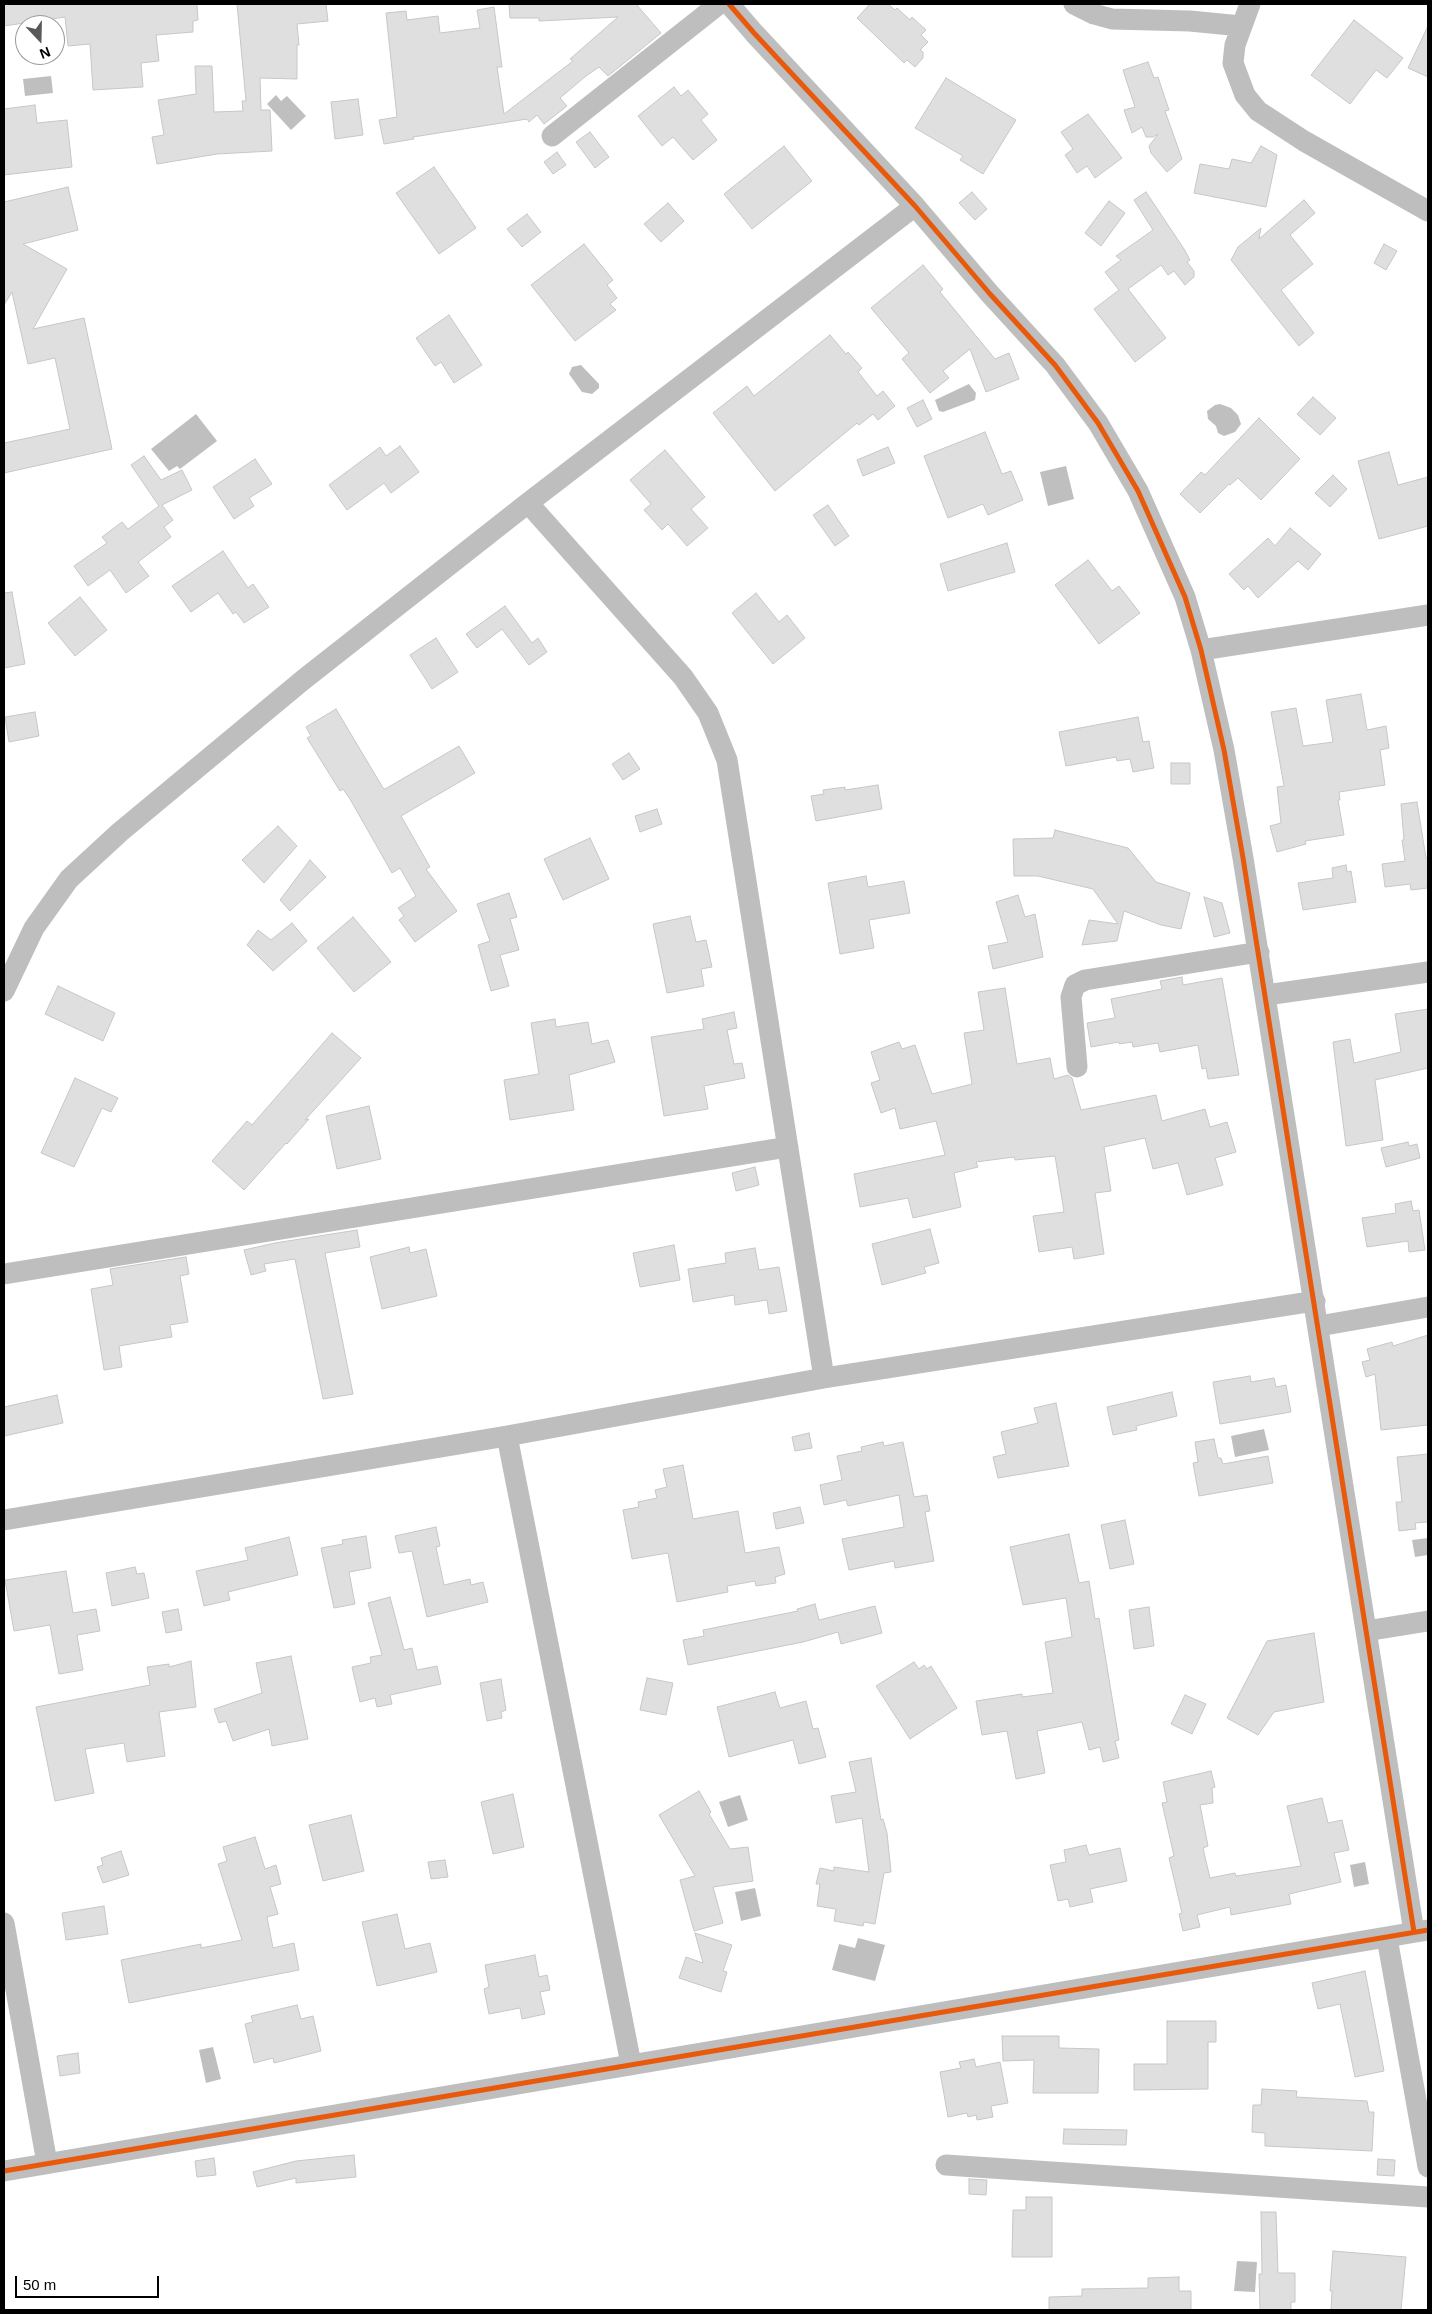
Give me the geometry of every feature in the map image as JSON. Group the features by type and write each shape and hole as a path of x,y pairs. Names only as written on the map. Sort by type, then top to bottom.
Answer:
{"street":[{"path":"552,136 720,4"},
{"path":"4,2171 1421,1931 1366,1631 1266,995 1224,750 1202,650 1184,597 1162,541 1138,492 1098,423 1055,365 990,294 915,206 754,34 729,4"},
{"path":"1074,4 1094,14 1112,19 1190,20 1242,26"},
{"path":"1250,4 1235,45 1233,63 1237,79 1245,95 1258,110 1281,128 1428,211"},
{"path":"4,991 34,928 69,879 112,838 303,680 528,503 915,206"},
{"path":"528,503 683,677 708,713 727,760 824,1378"},
{"path":"1202,650 1428,615"},
{"path":"1077,1067 1071,997 1075,985 1086,980 1259,952"},
{"path":"1266,995 1428,972"},
{"path":"4,1274 788,1147"},
{"path":"4,1520 507,1436 824,1378 1315,1302"},
{"path":"1319,1326 1428,1307"},
{"path":"507,1436 631,2064"},
{"path":"1366,1631 1428,1621"},
{"path":"4,1923 47,2163"},
{"path":"1386,1938 1428,2168"},
{"path":"946,2165 1428,2197"}],"shaded area":[{"path":"51,76 53,93 25,96 23,79"},
{"path":"276,95 281,101 287,96 306,116 291,130 267,104"},
{"path":"581,365 599,384 599,388 592,394 582,392 569,374 572,367"},
{"path":"969,384 976,393 975,400 943,412 939,411 935,400"},
{"path":"1220,404 1231,408 1238,415 1241,424 1235,432 1224,436 1218,433 1216,426 1208,419 1207,411"},
{"path":"196,414 217,441 180,469 177,466 169,471 151,449"},
{"path":"1066,466 1074,499 1048,506 1040,472"},
{"path":"1264,1429 1269,1450 1235,1457 1231,1436"},
{"path":"1428,1538 1428,1555 1415,1557 1412,1540"},
{"path":"740,1795 748,1820 728,1827 719,1802"},
{"path":"1365,1862 1369,1884 1354,1887 1350,1865"},
{"path":"755,1888 761,1916 741,1921 735,1892"},
{"path":"858,1938 885,1945 875,1981 832,1970 839,1944 855,1948"},
{"path":"213,2047 221,2079 206,2083 199,2050"},
{"path":"1237,2261 1257,2262 1255,2292 1234,2291"}],"building":[{"path":"4,4 197,4 198,20 193,21 193,32 156,35 159,61 141,63 143,87 93,90 90,44 68,46 65,15 15,15 15,24 4,26"},
{"path":"237,4 326,4 328,21 297,24 299,45 297,45 297,79 260,78 261,110 270,110 272,151 217,154 157,164 152,137 164,135 158,100 196,94 195,66 212,66 214,112 243,111 242,101 246,101"},
{"path":"509,4 636,4 661,33 608,76 599,67 586,76 560,98 567,106 544,124 537,115 529,122 527,119 413,137 414,139 384,144 379,120 397,117 386,13 406,11 407,20 438,16 440,33 480,28 477,10 494,7 502,67 497,67 504,114 573,61 570,59 618,17 539,21 539,18 510,18"},
{"path":"870,4 888,4 895,10 897,8 910,20 912,17 926,30 921,35 928,42 920,50 923,52 923,58 915,67 907,60 904,63 857,18"},
{"path":"1354,20 1403,58 1387,78 1376,70 1350,104 1311,75"},
{"path":"1428,26 1428,77 1408,68"},
{"path":"1148,62 1154,78 1158,77 1169,110 1165,111 1182,159 1167,172 1151,153 1149,146 1158,134 1153,137 1146,137 1142,127 1132,133 1124,110 1135,107 1123,70"},
{"path":"946,78 1016,120 983,174 960,160 963,156 915,128"},
{"path":"674,87 681,96 688,90 708,114 701,120 717,140 693,160 673,137 662,146 638,116"},
{"path":"358,99 363,135 335,139 331,102"},
{"path":"35,105 37,123 67,120 72,167 4,175 4,109"},
{"path":"1088,114 1122,158 1095,178 1087,166 1077,173 1065,155 1073,149 1061,132"},
{"path":"590,132 609,157 595,168 576,142"},
{"path":"784,146 812,181 752,229 724,194"},
{"path":"1261,146 1277,155 1266,207 1194,193 1200,164 1229,169 1232,159 1251,163"},
{"path":"557,152 566,165 553,174 544,162"},
{"path":"434,167 476,228 439,254 396,193"},
{"path":"68,187 78,230 23,244 67,269 33,329 84,318 112,449 4,473 4,443 70,429 55,358 28,364 12,292 4,305 4,202"},
{"path":"972,192 987,209 975,220 959,203"},
{"path":"1146,192 1184,249 1190,260 1187,262 1194,271 1194,277 1185,285 1174,271 1168,275 1161,265 1128,289 1166,338 1135,362 1094,309 1119,290 1105,272 1121,260 1116,256 1153,230 1134,200"},
{"path":"1304,200 1315,213 1290,235 1313,264 1281,290 1314,333 1299,346 1231,260 1238,247 1261,228 1259,239"},
{"path":"1109,201 1125,213 1101,246 1085,233"},
{"path":"668,203 684,221 661,242 644,224"},
{"path":"527,214 541,232 522,247 507,229"},
{"path":"584,244 613,280 607,285 617,298 610,304 616,310 575,341 531,285"},
{"path":"1384,244 1397,251 1386,270 1374,263"},
{"path":"923,265 943,289 940,292 995,359 1009,353 1019,379 986,392 970,349 943,371 949,378 930,393 902,359 909,353 871,308"},
{"path":"449,315 482,365 454,383 441,362 435,366 416,338"},
{"path":"830,335 846,354 848,352 862,368 858,372 877,396 883,391 895,406 878,420 873,414 859,425 857,423 775,491 713,413 747,386 754,396"},
{"path":"1313,397 1336,418 1320,435 1297,414"},
{"path":"923,400 932,419 917,427 907,408"},
{"path":"1259,418 1300,459 1261,500 1238,478 1229,484 1200,513 1180,494 1201,472 1205,475"},
{"path":"985,432 1002,474 1011,471 1023,500 988,515 983,504 948,518 924,456"},
{"path":"400,446 419,472 391,493 384,483 347,510 329,485 380,447 386,456"},
{"path":"888,447 895,463 863,476 857,460"},
{"path":"665,450 705,497 691,509 708,528 687,546 668,524 662,530 644,510 651,504 630,480"},
{"path":"1389,452 1398,485 1428,477 1428,526 1379,539 1358,461"},
{"path":"144,456 161,480 182,470 192,490 162,505 173,520 164,527 171,537 138,562 149,576 126,593 110,570 88,586 74,566 107,543 102,537 122,522 128,529 159,506 131,465"},
{"path":"255,459 272,484 249,498 254,506 234,519 213,487"},
{"path":"1333,475 1347,489 1330,507 1315,493"},
{"path":"828,505 849,536 835,546 813,515"},
{"path":"1290,528 1321,554 1308,570 1298,561 1258,598 1248,586 1244,590 1229,574 1268,538 1275,546"},
{"path":"1007,543 1015,572 948,591 940,564"},
{"path":"223,551 248,588 253,584 269,607 244,623 236,612 233,614 218,593 191,612 172,586"},
{"path":"1088,560 1112,591 1119,586 1140,613 1099,644 1055,585"},
{"path":"12,592 25,664 4,668 4,593"},
{"path":"756,593 779,622 787,615 805,638 773,664 732,613"},
{"path":"80,597 107,630 75,656 48,623"},
{"path":"505,606 532,643 538,638 547,652 529,665 502,629 477,648 466,634"},
{"path":"436,638 458,672 432,689 410,655"},
{"path":"1361,694 1367,730 1386,726 1389,748 1380,750 1385,785 1339,792 1340,800 1338,800 1344,835 1305,841 1306,844 1277,852 1270,826 1281,823 1277,787 1284,786 1271,712 1296,708 1303,746 1333,742 1326,700"},
{"path":"336,709 385,789 459,746 475,773 401,816 430,867 426,869 457,911 415,942 399,920 404,916 398,908 416,896 400,868 392,873 350,799 343,789 340,791 307,738 311,736 306,727"},
{"path":"35,712 39,736 9,742 5,717"},
{"path":"1138,717 1143,742 1149,741 1154,768 1133,772 1130,759 1117,761 1116,757 1066,766 1059,732"},
{"path":"629,753 640,769 623,780 612,764"},
{"path":"1171,763 1190,763 1190,784 1171,784"},
{"path":"878,785 882,809 816,821 811,796 824,794 823,790 845,787 845,790"},
{"path":"1417,802 1426,858 1428,858 1428,888 1411,890 1410,884 1385,887 1382,864 1405,861 1402,840 1404,840 1401,804"},
{"path":"657,809 662,824 640,832 635,816"},
{"path":"278,826 297,846 264,883 242,860"},
{"path":"1055,830 1128,848 1156,882 1190,893 1181,929 1161,925 1124,911 1117,941 1082,945 1089,920 1118,924 1093,889 1038,876 1014,876 1013,839 1053,838"},
{"path":"590,838 609,879 563,900 544,859"},
{"path":"310,860 326,877 290,911 280,900"},
{"path":"1346,865 1347,872 1351,871 1356,902 1303,910 1298,883 1333,878 1332,868"},
{"path":"866,876 868,887 904,881 910,913 869,920 874,948 840,954 828,883"},
{"path":"509,893 517,917 510,919 519,950 500,955 509,986 491,991 478,945 490,941 477,904"},
{"path":"1018,895 1025,917 1035,914 1043,957 993,969 988,946 1008,942 996,902"},
{"path":"1204,897 1222,903 1230,933 1214,937"},
{"path":"690,916 696,942 706,940 712,967 701,969 704,986 667,993 653,924"},
{"path":"353,917 391,962 354,992 317,948"},
{"path":"292,923 307,941 273,971 247,945 258,930 271,940"},
{"path":"1182,977 1183,985 1222,978 1239,1075 1208,1079 1206,1068 1202,1069 1198,1045 1160,1052 1158,1043 1133,1047 1132,1042 1119,1044 1119,1042 1091,1047 1087,1023 1115,1018 1111,999 1162,989 1160,981"},
{"path":"58,986 115,1013 103,1041 45,1014"},
{"path":"1005,988 1017,1064 1050,1058 1054,1079 1068,1075 1072,1078 1081,1110 1156,1095 1162,1121 1205,1109 1210,1127 1227,1122 1236,1152 1215,1158 1223,1185 1187,1195 1178,1163 1153,1169 1145,1138 1104,1147 1111,1191 1095,1193 1104,1254 1074,1259 1072,1247 1039,1252 1033,1216 1064,1212 1055,1156 1015,1160 1014,1157 976,1162 978,1167 954,1173 961,1207 913,1218 908,1198 860,1207 854,1174 945,1155 936,1121 900,1129 895,1108 881,1113 871,1083 880,1080 871,1052 899,1042 902,1049 915,1045 932,1094 972,1084 964,1033 984,1030 978,992"},
{"path":"1428,1009 1428,1068 1375,1080 1383,1140 1346,1146 1333,1042 1350,1039 1354,1063 1401,1052 1395,1014"},
{"path":"734,1012 737,1028 727,1030 734,1064 742,1063 745,1078 704,1086 708,1109 664,1116 651,1037 704,1029 702,1019"},
{"path":"555,1019 556,1027 588,1022 592,1044 608,1040 615,1062 569,1075 574,1110 510,1120 504,1080 539,1074 531,1023"},
{"path":"332,1033 361,1058 305,1120 309,1119 287,1144 244,1190 212,1161 247,1121 252,1125"},
{"path":"75,1078 118,1098 111,1112 102,1108 74,1167 41,1153"},
{"path":"369,1106 381,1159 337,1169 326,1116"},
{"path":"1408,1142 1409,1146 1417,1144 1420,1158 1386,1167 1381,1148"},
{"path":"755,1167 759,1185 736,1191 732,1173"},
{"path":"1411,1201 1413,1211 1419,1210 1425,1250 1409,1252 1408,1241 1367,1247 1362,1218 1396,1213 1395,1204"},
{"path":"930,1229 939,1263 924,1267 926,1273 882,1285 872,1244"},
{"path":"357,1230 360,1247 325,1253 353,1394 323,1399 295,1259 264,1264 266,1271 251,1275 244,1250"},
{"path":"674,1245 680,1280 640,1287 633,1253"},
{"path":"409,1247 410,1253 426,1249 437,1296 382,1309 370,1257"},
{"path":"755,1248 759,1270 779,1267 787,1311 769,1314 767,1300 735,1305 734,1295 693,1302 688,1269 726,1263 725,1253"},
{"path":"186,1257 189,1274 180,1276 188,1322 170,1325 172,1337 119,1346 122,1367 104,1370 91,1289 113,1285 110,1269"},
{"path":"1428,1335 1428,1425 1381,1430 1375,1374 1366,1377 1362,1362 1370,1360 1367,1349 1392,1342 1393,1346"},
{"path":"1250,1376 1251,1382 1274,1378 1276,1387 1286,1385 1291,1412 1220,1424 1213,1382"},
{"path":"1172,1392 1177,1416 1136,1426 1137,1430 1113,1435 1107,1407"},
{"path":"57,1395 63,1423 4,1436 4,1407"},
{"path":"1056,1403 1069,1466 998,1478 993,1457 1006,1454 1001,1432 1038,1423 1034,1408"},
{"path":"809,1433 812,1448 795,1451 792,1437"},
{"path":"1214,1439 1218,1458 1221,1458 1223,1464 1268,1456 1273,1483 1199,1496 1193,1463 1198,1462 1195,1442"},
{"path":"883,1442 884,1446 903,1442 914,1497 927,1495 930,1511 925,1512 934,1561 895,1568 894,1561 849,1570 842,1539 904,1527 899,1495 848,1506 846,1500 824,1505 820,1485 842,1480 837,1456 862,1451 861,1447"},
{"path":"1428,1454 1428,1522 1415,1523 1416,1529 1399,1531 1396,1502 1402,1502 1397,1457"},
{"path":"683,1465 693,1519 738,1511 745,1553 779,1547 785,1574 775,1577 776,1583 756,1586 755,1581 727,1586 728,1592 677,1602 668,1553 632,1559 623,1510 639,1507 638,1502 657,1498 655,1490 667,1487 663,1469"},
{"path":"800,1507 804,1523 776,1529 773,1513"},
{"path":"1125,1520 1134,1564 1110,1569 1101,1525"},
{"path":"436,1527 440,1546 436,1547 444,1585 470,1579 471,1585 483,1582 488,1602 427,1617 412,1551 399,1553 395,1536"},
{"path":"1069,1534 1079,1583 1089,1581 1095,1619 1099,1618 1119,1740 1115,1741 1119,1758 1103,1762 1100,1747 1089,1750 1082,1722 1037,1731 1045,1773 1016,1779 1007,1731 982,1735 976,1701 1022,1694 1022,1697 1053,1693 1045,1642 1072,1637 1066,1598 1023,1605 1010,1547"},
{"path":"366,1536 371,1568 349,1572 355,1604 334,1608 321,1548 343,1544 342,1540"},
{"path":"289,1537 298,1575 228,1592 230,1600 204,1606 196,1571 248,1560 245,1548"},
{"path":"135,1567 137,1574 144,1573 149,1598 112,1606 106,1573"},
{"path":"66,1571 73,1613 96,1609 100,1631 77,1635 83,1670 59,1674 50,1625 14,1631 5,1580"},
{"path":"390,1597 404,1650 412,1648 417,1670 437,1666 441,1684 390,1695 392,1704 377,1707 375,1698 360,1702 352,1667 371,1663 370,1657 382,1655 368,1603"},
{"path":"815,1604 819,1620 875,1606 882,1633 841,1644 838,1632 803,1642 688,1665 683,1640 704,1636 703,1630 798,1611 797,1609"},
{"path":"1149,1607 1154,1646 1134,1649 1129,1610"},
{"path":"178,1609 182,1630 166,1633 162,1612"},
{"path":"1314,1633 1324,1702 1274,1712 1258,1735 1227,1718 1267,1641"},
{"path":"291,1656 308,1739 272,1746 269,1729 233,1741 226,1721 219,1723 214,1709 262,1693 256,1663"},
{"path":"191,1661 196,1707 159,1712 165,1756 127,1762 124,1743 85,1749 94,1793 55,1801 36,1707 150,1685 147,1667 169,1664 169,1667"},
{"path":"914,1662 919,1669 924,1665 927,1669 931,1666 957,1708 910,1739 876,1686"},
{"path":"647,1678 673,1683 666,1715 640,1710"},
{"path":"501,1679 506,1710 501,1712 502,1718 487,1721 480,1683"},
{"path":"775,1692 780,1708 806,1701 813,1729 818,1728 826,1757 799,1764 793,1740 729,1757 717,1707"},
{"path":"1185,1695 1206,1704 1192,1734 1171,1724"},
{"path":"871,1758 881,1820 883,1819 887,1833 891,1872 884,1873 875,1924 864,1922 863,1926 834,1921 836,1909 817,1906 820,1884 816,1884 820,1868 834,1871 834,1867 869,1872 862,1818 836,1823 831,1796 856,1792 849,1762"},
{"path":"1211,1771 1215,1787 1212,1788 1213,1803 1200,1805 1208,1846 1203,1848 1210,1878 1235,1873 1236,1876 1301,1866 1287,1806 1322,1798 1328,1823 1342,1820 1349,1850 1334,1853 1341,1882 1289,1894 1291,1904 1231,1915 1230,1907 1197,1915 1200,1927 1183,1931 1179,1914 1182,1913 1169,1858 1174,1856 1162,1803 1167,1802 1163,1782"},
{"path":"699,1791 711,1812 709,1814 730,1849 748,1847 753,1881 713,1887 723,1923 694,1931 680,1880 695,1876 659,1815"},
{"path":"513,1794 524,1847 493,1854 481,1802"},
{"path":"351,1815 364,1871 323,1881 309,1825"},
{"path":"255,1837 265,1869 276,1865 281,1884 270,1887 278,1914 267,1917 273,1948 294,1943 299,1970 129,2003 121,1960 201,1944 201,1948 242,1940 218,1864 227,1861 223,1847"},
{"path":"1086,1845 1089,1855 1120,1848 1127,1881 1090,1889 1093,1902 1070,1907 1068,1899 1058,1901 1050,1865 1066,1862 1064,1850"},
{"path":"121,1851 129,1875 103,1883 97,1867 103,1865 101,1858"},
{"path":"445,1860 448,1877 431,1879 428,1862"},
{"path":"104,1906 108,1934 66,1940 62,1913"},
{"path":"397,1914 405,1949 430,1943 437,1972 377,1986 362,1922"},
{"path":"695,1933 732,1945 723,1971 727,1972 721,1992 679,1978 686,1957 703,1963"},
{"path":"535,1955 539,1977 547,1975 550,1990 540,1992 545,2014 522,2019 520,2008 489,2014 484,1989 489,1987 485,1965"},
{"path":"1365,1971 1384,2071 1355,2077 1340,2004 1318,2009 1312,1983"},
{"path":"297,2005 301,2019 313,2016 321,2051 274,2063 273,2058 254,2063 245,2024 253,2022 251,2016"},
{"path":"1167,2021 1216,2021 1216,2042 1208,2042 1208,2089 1134,2090 1134,2064 1167,2064"},
{"path":"1002,2036 1059,2036 1059,2048 1099,2049 1098,2093 1033,2093 1034,2060 1003,2061"},
{"path":"78,2053 80,2073 60,2076 57,2056"},
{"path":"974,2059 976,2067 1000,2062 1008,2103 991,2106 993,2117 977,2120 976,2115 968,2117 967,2113 948,2117 940,2072 961,2068 959,2062"},
{"path":"1262,2089 1297,2091 1296,2097 1367,2101 1369,2112 1374,2112 1372,2151 1265,2146 1265,2133 1252,2132 1253,2105 1261,2105"},
{"path":"1064,2129 1127,2130 1126,2145 1063,2144"},
{"path":"354,2155 356,2177 296,2183 296,2178 257,2187 253,2172 296,2161"},
{"path":"214,2158 216,2175 197,2177 195,2161"},
{"path":"1378,2159 1395,2160 1394,2176 1377,2175"},
{"path":"969,2179 987,2180 986,2195 969,2194"},
{"path":"1026,2197 1052,2197 1052,2257 1012,2257 1013,2210 1026,2210"},
{"path":"1261,2212 1276,2212 1278,2273 1295,2273 1295,2302 1291,2302 1291,2310 1260,2310 1259,2274 1262,2274"},
{"path":"1333,2251 1406,2257 1401,2310 1331,2310 1332,2291 1330,2291"},
{"path":"1179,2277 1179,2291 1191,2291 1191,2310 1049,2310 1049,2297 1082,2296 1082,2289 1148,2288 1148,2278"}],"cycle path":[{"path":"729,4 915,206 990,294 1055,365 1098,423 1138,491 1185,597 1201,650 1224,750 1243,858 1414,1932"},
{"path":"4,2171 1428,1930"}]}
